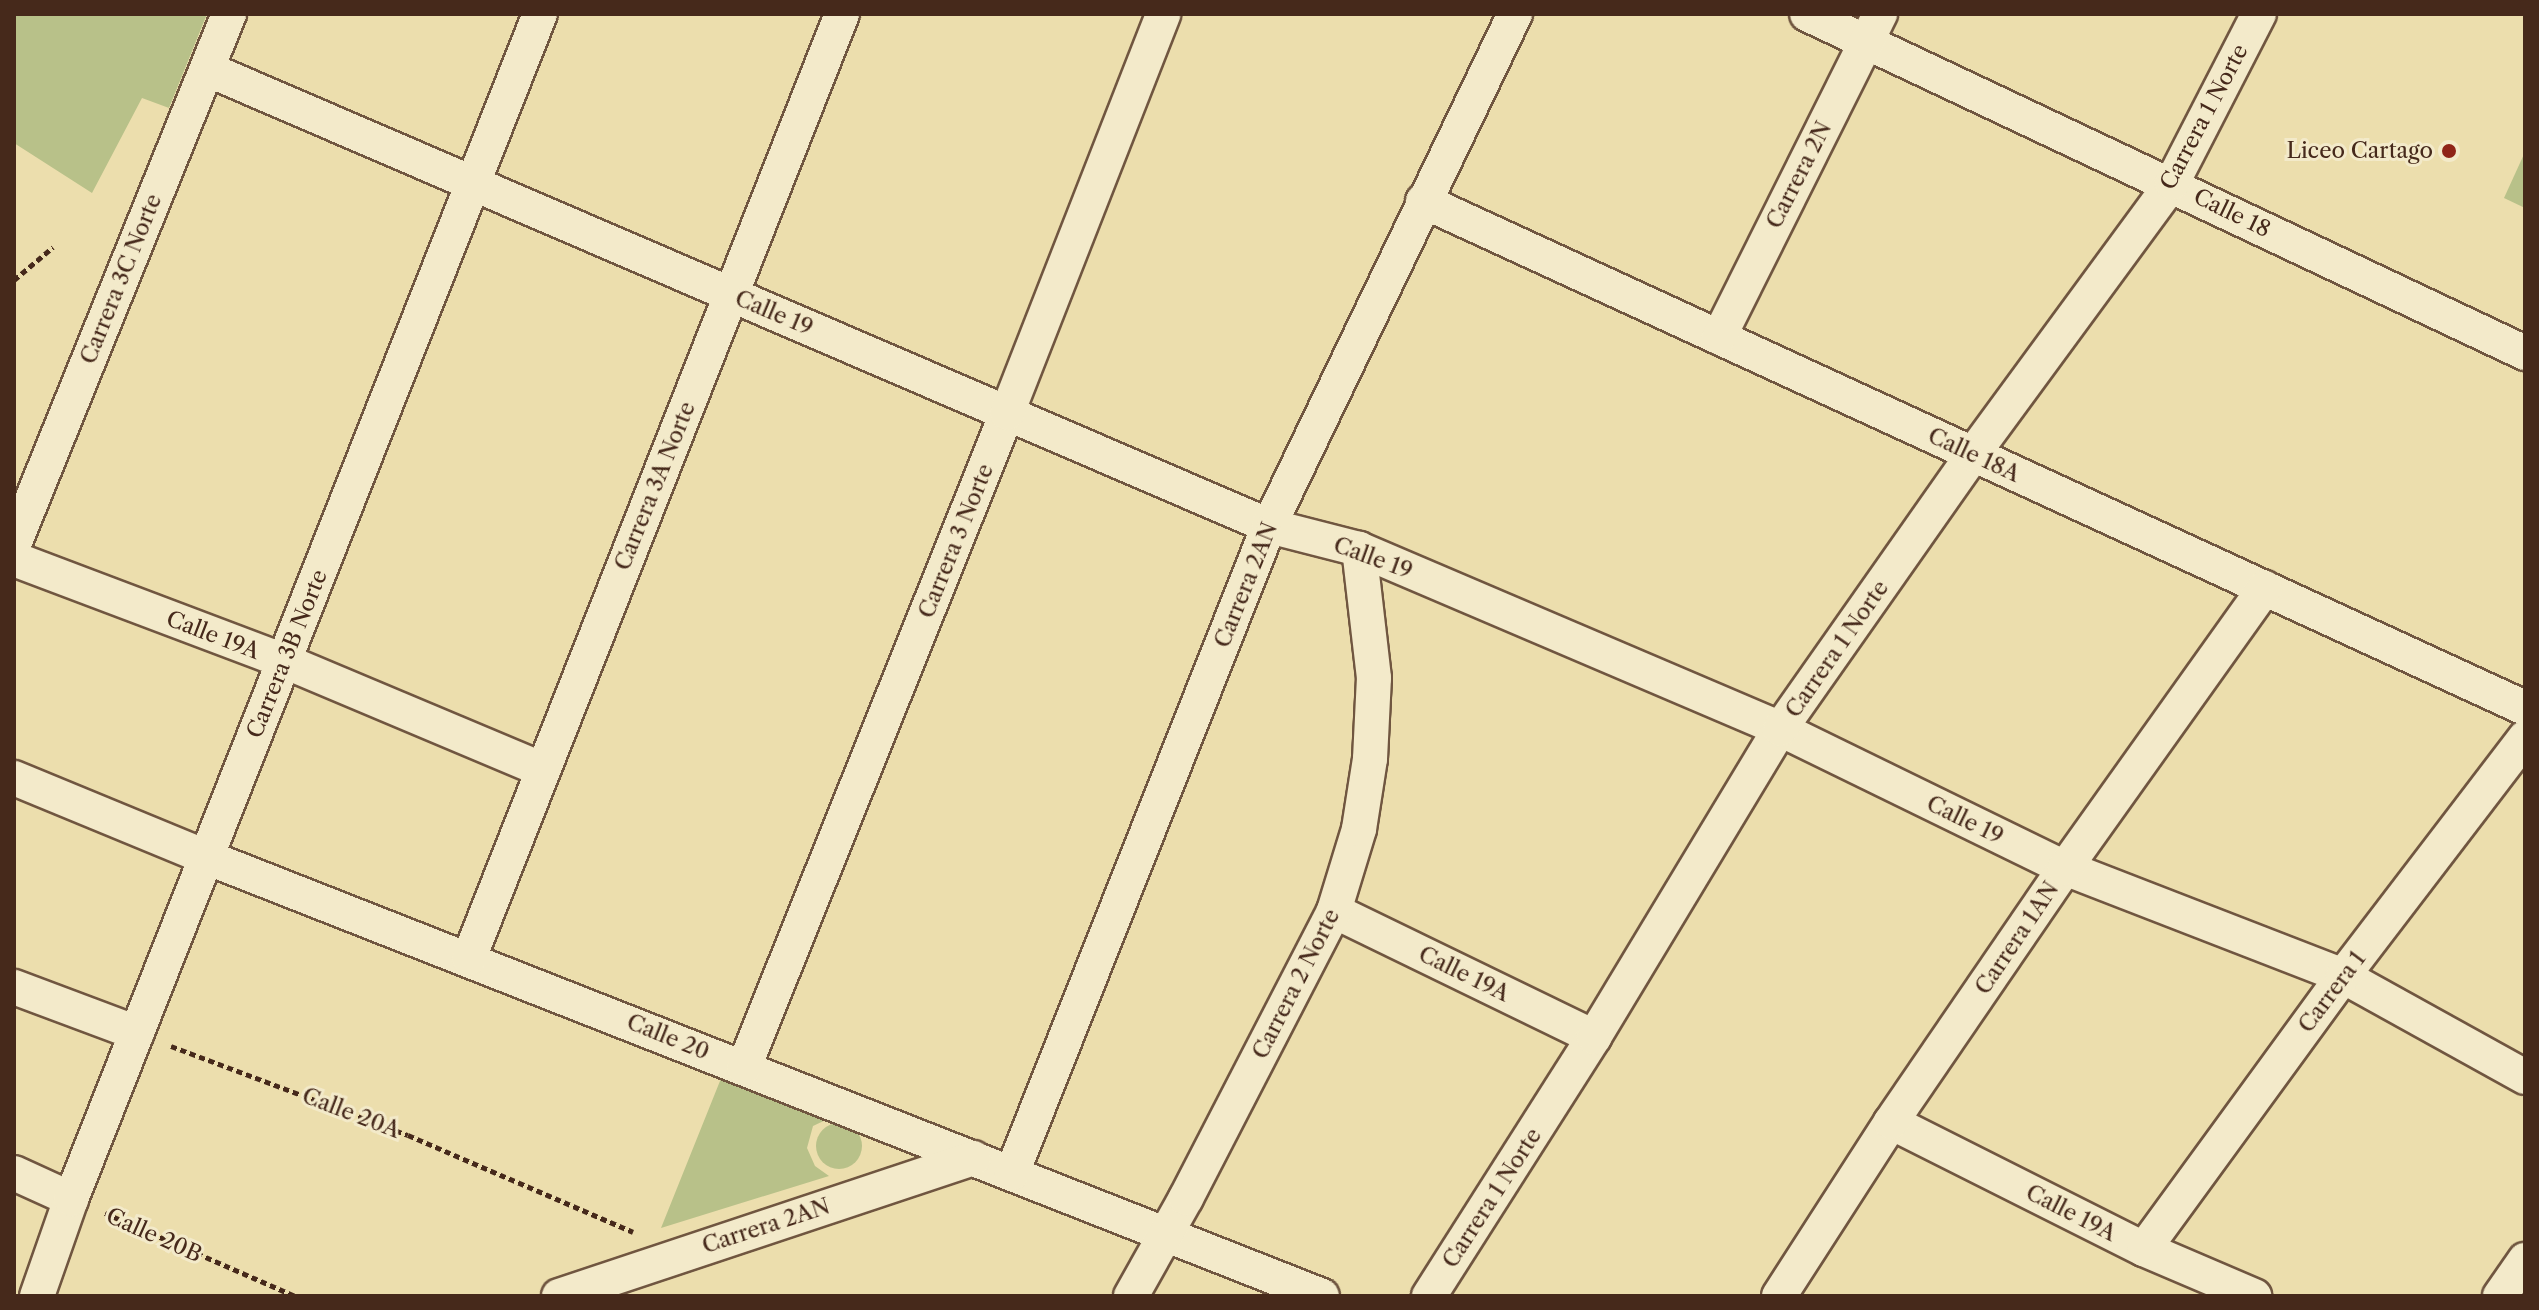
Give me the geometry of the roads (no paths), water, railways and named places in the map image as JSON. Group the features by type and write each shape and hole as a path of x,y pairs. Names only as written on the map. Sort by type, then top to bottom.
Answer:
{"street":[{"name":"Carrera 3C Norte","path":"14,544 229,14"},
{"name":"Carrera 3B Norte","path":"37,1296 71,1199 540,14"},
{"name":"Carrera 3A Norte","path":"469,958 842,14"},
{"name":"Carrera 3 Norte","path":"744,1067 1007,413 1163,14"},
{"name":"Carrera 2AN","path":"1012,1173 1269,526 1515,14"},
{"name":"Calle 18","path":"1807,14 1873,28 2172,183 2525,353"},
{"name":"Carrera 1 Norte","path":"1429,1296 1594,1037 1780,729 1973,454 2172,183 2259,14"},
{"name":"Carrera 2N","path":"1719,337 1873,28"},
{"name":"Calle 19","path":"207,69 1269,526 1359,549 1780,729 2065,868 2343,976 2525,1077"},
{"name":"Calle 18A","path":"1423,201 2525,708"},
{"name":"Carrera 2 Norte","path":"1131,1296 1334,911 1359,829 1370,759 1374,678 1359,549"},
{"name":"Calle 19A","path":"14,559 284,661 543,770"},
{"name":"Carrera 1AN","path":"1779,1296 1891,1122 2065,868 2265,588"},
{"name":"Carrera 1","path":"2144,1249 2343,976 2525,738"},
{"name":"Calle 20","path":"14,778 206,857 1322,1296"},
{"name":"Calle 19A","path":"1334,911 1594,1037"},
{"path":"14,987 137,1033"},
{"name":"Calle 19A","path":"1891,1122 2144,1249 2254,1296"},
{"name":"Carrera 2AN","path":"559,1296 974,1158"},
{"path":"14,1173 71,1199"},
{"path":"2500,1296 2525,1260"}],"place":[{"name":"Liceo Cartago","path":"2449,151"}]}
